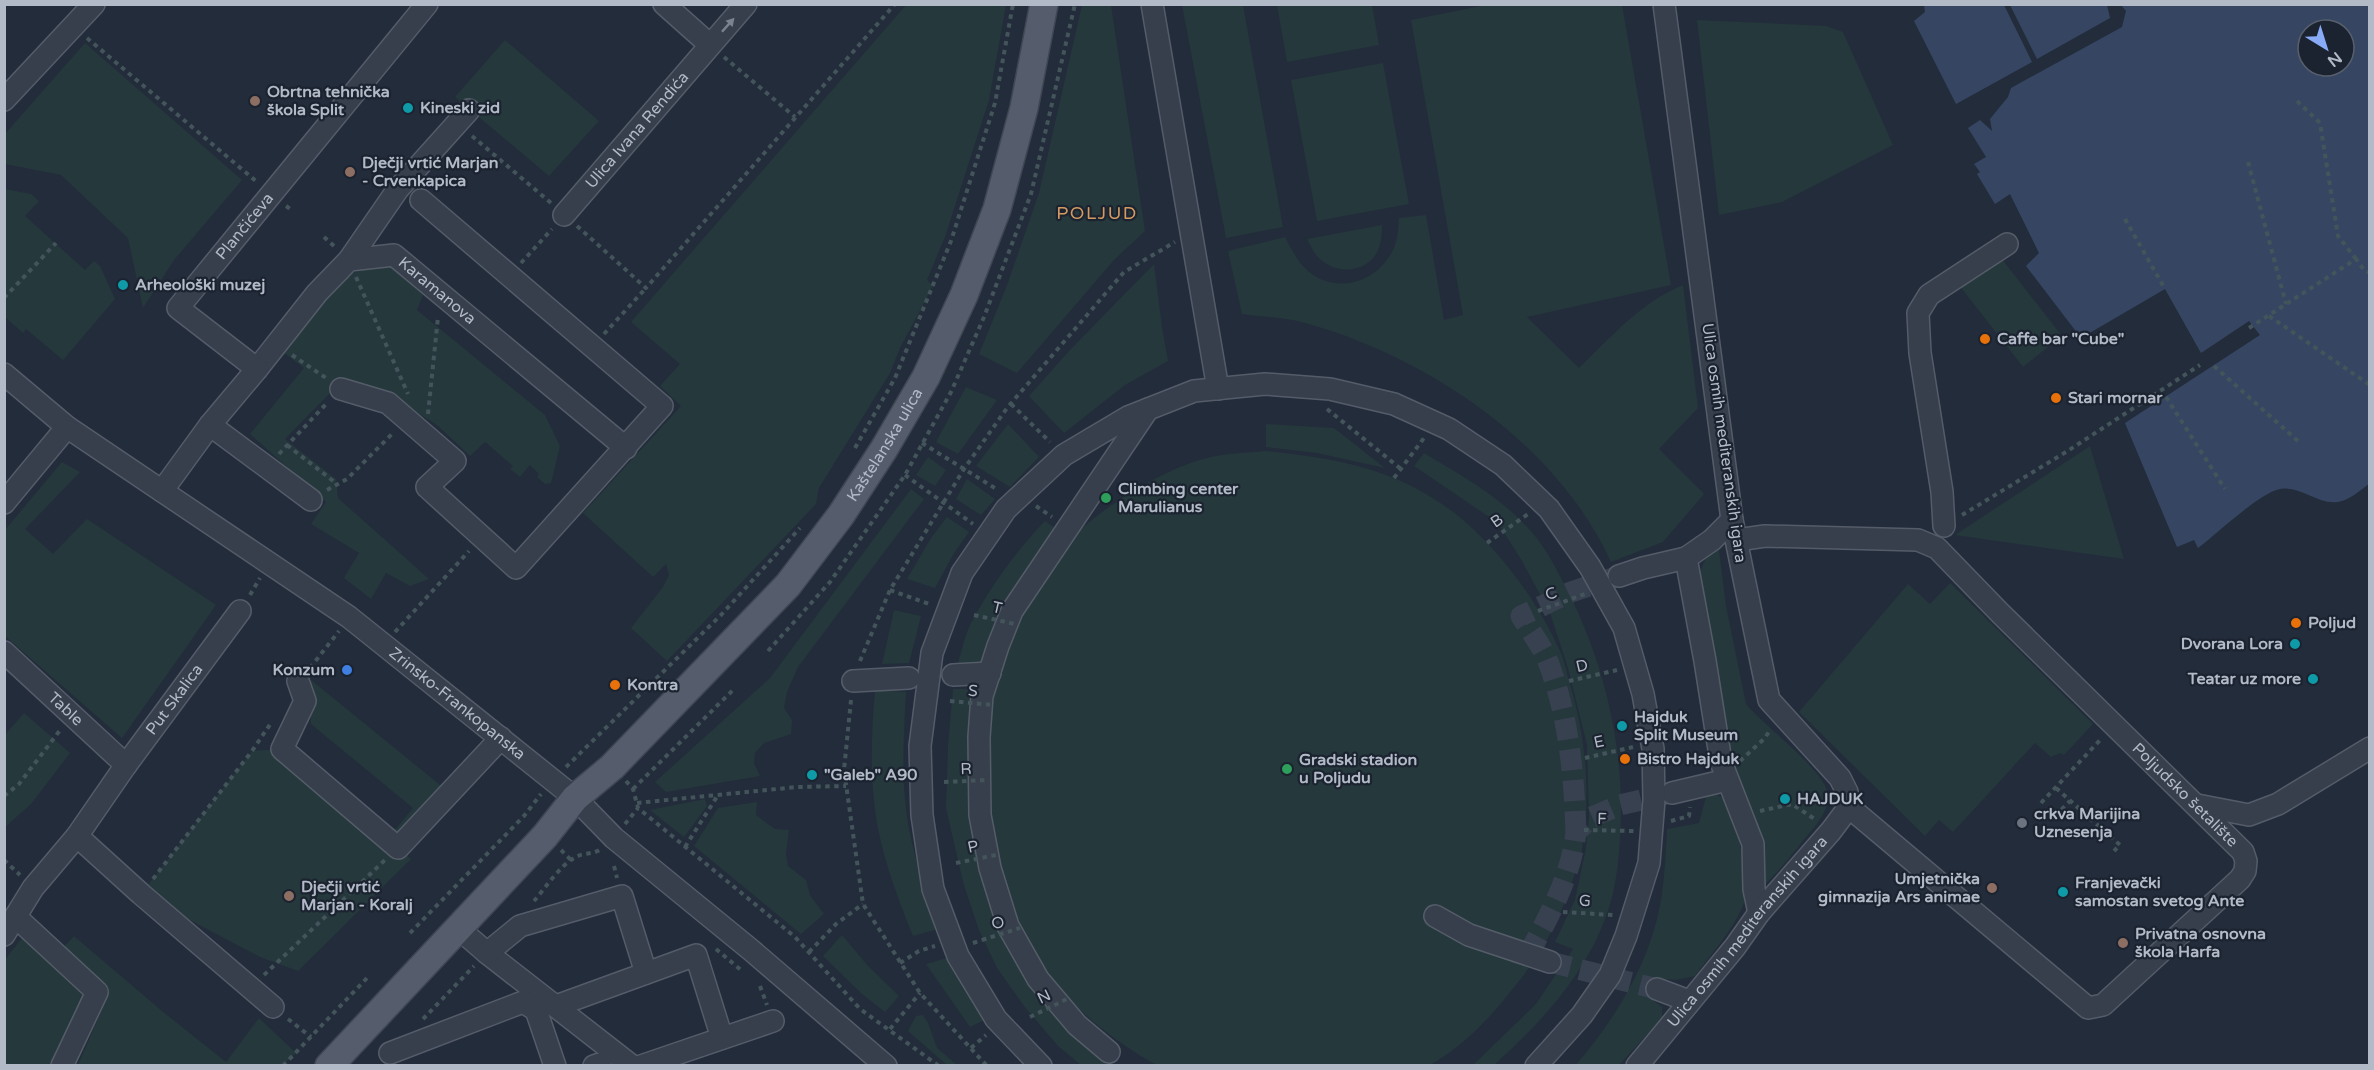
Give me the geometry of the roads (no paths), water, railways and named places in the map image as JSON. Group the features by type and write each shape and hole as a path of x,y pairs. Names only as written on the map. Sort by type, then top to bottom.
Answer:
{"main road":[{"name":"Kaštelanska ulica","path":"336,1063 545,836 575,798 612,767 788,585 841,515 884,449 926,377 964,295 998,209 1024,108 1044,4"}],"street":[{"path":"4,100 75,27 94,4"},
{"name":"Plančićeva","path":"257,369 178,308 427,4"},
{"path":"664,4 710,45"},
{"name":"Ulica Ivana Rendića","path":"564,215 746,4"},
{"path":"1152,4 1218,389"},
{"name":"Ulica osmih mediteranskih igara","path":"1637,1065 1735,947 1760,913 1832,831 1849,807 1840,778 1769,700 1735,530 1664,4"},
{"path":"162,491 210,425 317,293 349,260 398,189 463,116"},
{"path":"341,389 388,403 455,461 427,488 516,568 662,406 421,200"},
{"path":"1918,540 1948,524 1920,353 1918,313 1929,295 2007,244"},
{"name":"Karamanova","path":"349,260 394,255 626,447"},
{"name":"Zrinsko-Frankopanska","path":"4,374 67,427 349,617 575,798 614,838 752,950 886,1065"},
{"path":"1041,1065 996,1019 958,956 933,889 922,815 920,746 932,653 963,573 1006,509 1064,455 1128,417 1194,391 1264,384 1330,389 1394,404 1449,429 1503,465 1549,509 1590,567 1624,628 1643,694 1653,749 1654,800 1649,863 1626,936 1610,975 1582,1015 1536,1065"},
{"path":"1110,1052 1077,1026 1038,979 1008,926 990,868 980,815 979,737 982,696 1012,611 1148,409"},
{"path":"210,425 311,500"},
{"path":"4,503 67,427"},
{"path":"1619,576 1686,558 1712,540 1735,530"},
{"name":"Poljudsko šetalište","path":"1735,530 1765,536 1918,540 1937,548 2243,852 2246,861 2245,871 2212,907 2103,1005 2088,1008 1849,807"},
{"path":"1686,558 1725,775 1753,844 1754,889 1760,913"},
{"name":"Put Skalica","path":"11,926 33,888 77,836 126,765 240,611"},
{"name":"Table","path":"4,652 47,689 126,765"},
{"path":"953,675 990,673"},
{"path":"853,681 909,678"},
{"path":"298,681 305,701 282,749 398,848 501,738"},
{"path":"2197,805 2249,814 2278,804 2370,748"},
{"path":"1672,793 1725,775"},
{"path":"77,836 273,1007"},
{"path":"487,953 520,926 622,896 646,973"},
{"path":"1435,916 1469,935 1550,962"},
{"path":"11,926 97,992 62,1065"},
{"path":"458,928 632,1065"},
{"path":"556,1006 696,955 722,1038"},
{"path":"1657,988 1689,1001"},
{"path":"390,1053 523,1002 536,1010 555,1065"},
{"path":"641,1065 773,1020"},
{"path":"594,1065 601,1065"}],"water":[{"path":"1924,5 2004,5 2032,62 1956,104 1914,21 1925,12"},
{"path":"2010,5 2107,5 2110,18 2037,59"},
{"path":"2121,5 2369,5 2369,484 2349,498 2334,502 2326,502 2296,490 2280,489 2271,492 2198,548 2194,540 2177,547 2125,423 2260,335 2249,321 2201,353 2165,289 2081,338 2026,266 2039,253 2010,194 1995,204 1977,174 1980,172 1974,164 1986,157 1968,128 1980,120 1992,131 1990,119 2008,97 2011,88 2122,27 2126,11"}],"tunnel":[{"path":"1576,832 1572,768 1566,726 1556,685 1540,645 1521,616 1571,592 1616,577"},
{"path":"1528,955 1564,880 1576,832 1592,817 1620,805 1671,793"},
{"path":"1550,962 1657,989"}],"place":[{"name":"Obrtna tehnička škola Split","path":"255,101"},
{"name":"Kineski zid","path":"408,108"},
{"name":"Dječji vrtić Marjan - Crvenkapica","path":"350,172"},
{"name":"Arheološki muzej","path":"123,285"},
{"name":"Caffe bar \"Cube\"","path":"1985,339"},
{"name":"Stari mornar","path":"2056,398"},
{"name":"Climbing center Marulianus","path":"1106,498"},
{"name":"Poljud","path":"2296,623"},
{"name":"Dvorana Lora","path":"2295,644"},
{"name":"Konzum","path":"347,670"},
{"name":"Teatar uz more","path":"2313,679"},
{"name":"Kontra","path":"615,685"},
{"name":"Hajduk Split Museum","path":"1622,726"},
{"name":"Bistro Hajduk","path":"1625,759"},
{"name":"Gradski stadion u Poljudu","path":"1287,769"},
{"name":"\"Galeb\" A90","path":"812,775"},
{"name":"HAJDUK","path":"1785,799"},
{"name":"crkva Marijina Uznesenja","path":"2022,823"},
{"name":"Umjetnička gimnazija Ars animae","path":"1992,888"},
{"name":"Franjevački samostan svetog Ante","path":"2063,892"},
{"name":"Dječji vrtić Marjan - Koralj","path":"289,896"},
{"name":"Privatna osnovna škola Harfa","path":"2123,943"}],"district":[{"name":"POLJUD","path":"1097,213"}]}
